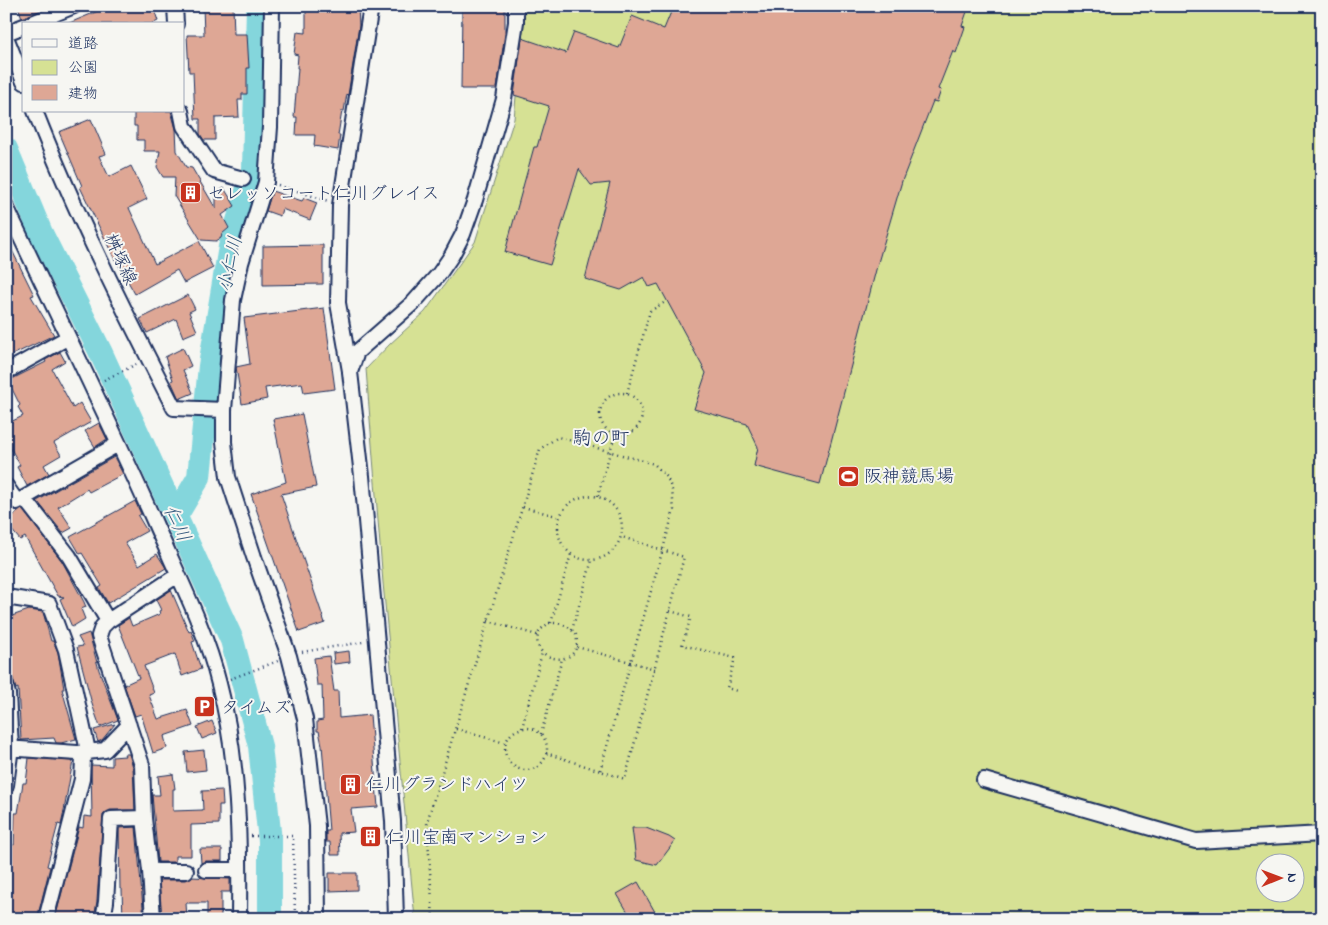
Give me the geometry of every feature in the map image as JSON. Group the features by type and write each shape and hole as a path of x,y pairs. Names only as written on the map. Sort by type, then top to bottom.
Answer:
{"street":[{"path":"35,22 74,6"},
{"path":"176,6 176,22"},
{"path":"272,6 270,127 266,182 241,263 233,300 221,410 228,477 287,656 305,719 317,826 318,919"},
{"path":"371,6 340,205 338,303 350,372 362,476 393,820 396,919"},
{"path":"350,372 357,352 414,302 439,274 463,234 475,200 504,99 516,22 516,6"},
{"path":"22,27 6,35 22,77"},
{"name":"桝塚線","path":"35,112 54,160 147,356 174,408 221,410"},
{"path":"181,112 184,126 214,171 243,179"},
{"path":"6,206 178,575 197,618 219,683 232,755 238,818 240,919"},
{"path":"6,372 68,338"},
{"path":"6,486 17,502 118,444"},
{"path":"24,498 69,556 108,621"},
{"path":"153,919 144,818 142,765 99,636 102,627 108,621 178,575"},
{"path":"6,597 49,604 66,650 88,751 83,759 82,779 46,919"},
{"path":"6,687 8,694 6,785"},
{"path":"8,748 77,753 105,750 130,725"},
{"path":"984,780 1196,841 1322,834"},
{"path":"103,919 106,902 111,819 144,818"},
{"path":"206,870 239,870"},
{"path":"150,871 186,871"}],"path":[{"path":"282,187 326,201"},
{"path":"627,393 650,310 667,301"},
{"path":"99,383 138,364"},
{"path":"627,393 638,401 642,414 641,421 632,432 615,434 606,428 602,422 600,409 603,402 613,394 627,393"},
{"path":"598,496 615,434"},
{"path":"434,919 427,822 540,449 558,437 654,464 667,477 672,490 674,510 600,771"},
{"path":"584,496 598,496 606,499 621,515 622,537 611,554 602,558 582,560 571,554 560,540 558,529 560,517 565,507 573,500 584,496"},
{"path":"523,507 560,517"},
{"path":"546,753 625,779 684,557 622,537"},
{"path":"551,623 571,554"},
{"path":"572,630 592,560"},
{"path":"670,610 691,617 682,645 735,658 728,688 737,691"},
{"path":"488,621 537,635"},
{"path":"551,623 568,627 576,635 577,647 571,656 562,660 542,653 538,647 537,635 544,626 551,623"},
{"path":"225,681 287,656 325,647 377,640"},
{"path":"577,647 655,669"},
{"path":"522,728 542,653"},
{"path":"541,734 562,660"},
{"path":"456,728 505,743"},
{"path":"522,728 535,730 541,734 547,746 544,760 533,769 518,769 508,760 505,754 505,743 510,734 522,728"},
{"path":"250,836 293,836 295,917 301,917"}],"green space":[{"name":"阪神競馬場","path":"524,6 1322,6 1322,919 415,919 383,583 366,369 425,312 475,242 514,119"}],"building":[{"path":"18,6 50,6 22,18"},
{"path":"110,6 153,6 158,21 156,22 72,22"},
{"path":"203,6 233,6 234,34 247,34 249,68 247,68 247,94 242,94 242,100 238,100 239,117 215,118 215,140 204,140 200,134 200,119 195,119 193,72 189,72 187,35 204,35"},
{"path":"343,6 358,6 359,26 348,95 344,111 342,111 338,135 340,135 338,150 314,146 315,135 296,135 297,117 294,117 298,55 294,54 297,32 306,33 306,10 343,10"},
{"path":"462,6 505,6 505,33 497,89 461,89"},
{"path":"683,6 969,6 962,26 965,27 956,53 953,51 938,89 941,90 937,102 933,101 902,181 877,266 820,484 754,466 758,447 747,424 694,409 706,373 658,284 649,287 644,277 621,290 585,279 610,183 591,185 579,169 550,265 505,252 534,147 537,147 549,106 514,95 522,38 566,53 574,32 619,48 632,16 664,29 671,12"},
{"name":"セレッソコート仁川グレイス","path":"134,112 171,112 176,129 177,151 186,167 192,168 216,209 216,193 224,188 235,206 222,215 229,228 222,234 221,238 216,241 201,240 174,196 175,177 163,177 157,167 160,151 144,151 144,140 137,140 137,126 134,126"},
{"path":"91,119 106,154 99,156 109,177 131,166 147,199 129,208 155,264 199,241 213,268 184,283 177,270 135,294 115,260 80,187 82,186 59,132"},
{"path":"272,191 302,201 304,198 317,203 310,220 282,209 280,216 266,211"},
{"path":"6,238 34,295 31,296 54,335 6,358"},
{"path":"323,245 323,284 263,285 263,246"},
{"path":"188,295 195,309 189,312 197,331 183,337 176,319 147,333 140,319"},
{"path":"324,308 335,389 304,393 302,383 265,388 267,399 242,404 236,367 250,364 244,318"},
{"path":"183,348 191,366 183,370 193,393 179,399 171,381 173,380 165,357"},
{"path":"60,352 65,361 52,369 73,408 80,403 91,422 54,443 61,455 44,465 49,474 27,486 17,467 20,465 6,440 6,424 23,416 18,407 20,405 8,381 46,362 45,360"},
{"path":"302,414 316,487 281,494 325,623 299,632 251,494 286,482 273,419"},
{"path":"99,423 107,439 95,447 85,431"},
{"path":"114,457 123,474 89,492 87,489 58,507 72,528 63,533 37,501"},
{"path":"135,501 141,514 138,516 147,531 125,543 139,565 157,554 166,568 108,603 99,588 102,586 70,537"},
{"path":"22,509 62,561 84,602 86,607 81,609 85,619 72,627 60,599 64,597 58,596 25,537 20,540 6,523 6,521"},
{"path":"171,590 189,632 191,631 195,641 192,642 201,669 182,676 175,654 144,666 154,693 149,695 158,719 187,710 193,726 164,736 167,748 153,753 141,714 135,716 124,685 139,678 118,625 129,618 132,626 160,614 159,611 161,610 156,600"},
{"path":"29,610 43,612 51,641 53,641 58,652 64,689 62,689 76,739 61,743 56,743 54,738 21,740 18,688 16,689 8,662 6,662 6,618"},
{"path":"89,633 99,670 118,720 100,727 77,647 83,646 78,637"},
{"path":"349,651 350,662 334,664 333,653"},
{"path":"329,656 334,691 338,691 339,718 370,715 378,807 351,809 354,832 339,833 340,855 331,855 330,842 326,842 326,831 329,831 322,745 319,731 317,731 317,721 323,720 322,685 317,685 314,658"},
{"path":"212,721 217,733 202,739 197,727"},
{"path":"115,724 102,740 98,742 94,730"},
{"path":"204,750 206,770 187,772 185,752"},
{"path":"124,754 129,754 133,767 135,810 110,810 103,815 94,919 55,919 79,827 83,828 84,816 92,817 91,765 112,766 112,757 125,756"},
{"path":"29,758 73,761 61,825 58,824 47,866 50,867 37,919 6,919 6,853 8,844 14,845 15,813 18,813 23,783 26,783"},
{"path":"173,774 175,789 173,789 173,811 203,810 202,791 222,790 223,805 219,805 219,824 191,825 191,856 175,856 175,862 158,862 152,795 160,795 158,776"},
{"path":"136,827 144,919 123,919 122,889 120,889 119,828"},
{"path":"632,828 646,828 675,841 657,865 636,860"},
{"path":"363,830 377,830 377,843 363,844"},
{"path":"200,849 222,849 222,861 206,861 201,863"},
{"path":"329,873 357,873 357,890 329,891"},
{"path":"192,877 230,879 230,892 221,892 221,919 207,919 207,903 186,903 187,919 162,919 159,880 186,880"},
{"path":"638,882 659,919 632,919 617,894"}],"waterway":[{"name":"小仁川","path":"176,516 199,477 210,366 230,247 254,169 258,6"},
{"name":"仁川","path":"6,149 41,233 100,351 232,640 260,746 270,841 270,919"}],"place":[{"name":"セレッソコート仁川グレイス","path":"191,193"},
{"name":"阪神競馬場","path":"848,476"},
{"name":"タイムズ","path":"205,707"},
{"name":"仁川グランドハイツ","path":"350,784"},
{"name":"仁川宝南マンション","path":"370,837"}],"district":[{"name":"駒の町","path":"601,437"}]}
